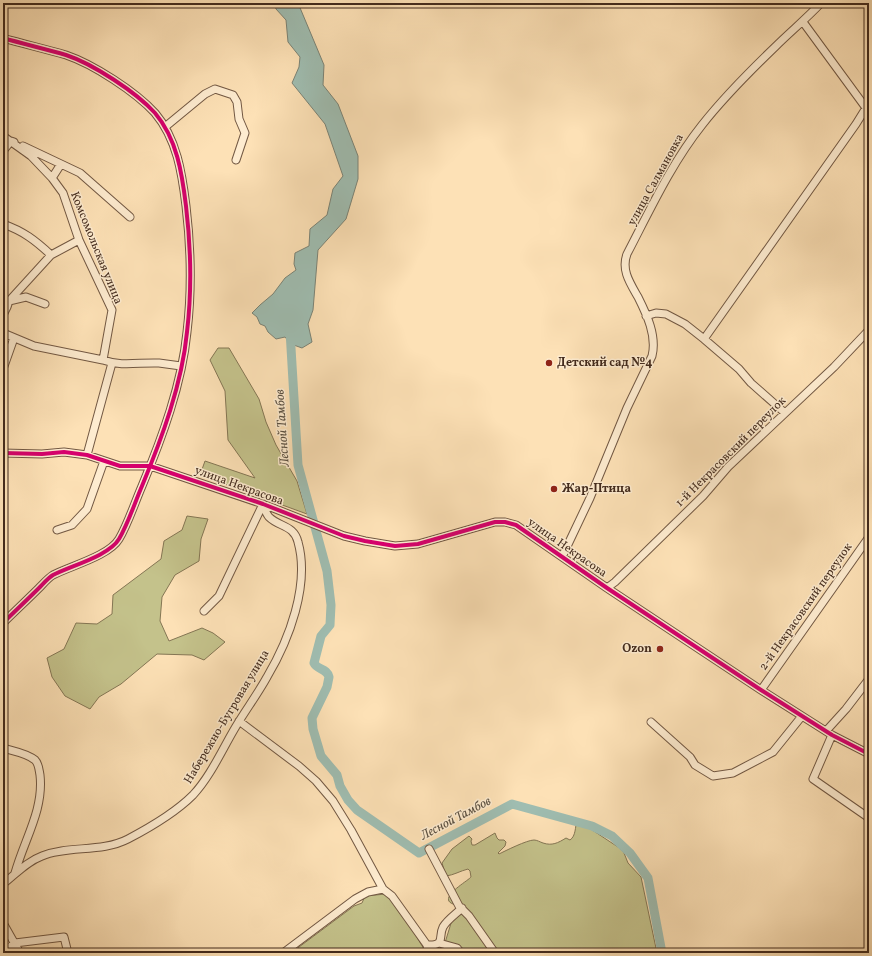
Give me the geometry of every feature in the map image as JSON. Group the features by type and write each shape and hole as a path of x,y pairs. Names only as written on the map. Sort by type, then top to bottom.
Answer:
{"street":[{"name":"улица Салмановка","path":"562,557 590,498 627,408 654,349 653,338 646,316 626,274 625,262 628,254 662,186 685,147 722,100 769,52 803,22 821,3"},
{"path":"704,339 868,107 803,22"},
{"path":"3,38 83,62 124,86 139,97 165,127 177,155 182,174 189,236 190,297 187,334 173,403 150,466 118,540 104,552 52,576 3,623"},
{"path":"165,127 205,94 215,89 228,92 233,95 236,102 239,119 246,133 236,160"},
{"name":"Комсомольская улица","path":"3,136 31,156 52,178 63,193 79,240 112,310 103,360"},
{"path":"3,151 11,141"},
{"name":"Комсомольская улица","path":"11,141 80,173 130,217"},
{"path":"52,178 61,164"},
{"path":"3,224 20,230 36,241 51,255"},
{"path":"3,315 6,303 51,255 79,240"},
{"path":"6,303 26,297 45,304"},
{"path":"646,316 662,313 670,315 685,324 739,369 751,383 785,413"},
{"path":"3,333 34,346 103,360 112,364 160,363 181,366"},
{"name":"1-й Некрасовский переулок","path":"607,588 615,582 702,497 728,467 868,333"},
{"path":"3,369 14,338"},
{"path":"87,455 112,364"},
{"name":"улица Некрасова","path":"3,453 42,454 64,452 87,455 120,466 150,466 262,504 344,536 395,546 418,544 495,522 505,522 516,525 607,588 761,690 829,733 869,754"},
{"path":"57,530 72,525 87,509 104,461"},
{"path":"204,611 219,596 262,504"},
{"name":"Набережно-Бугровая улица","path":"3,884 26,864 49,854 100,848 117,844 136,834 183,804 200,786 268,676 281,650 295,612 301,589 302,571 298,540 294,533 269,517 262,504"},
{"name":"2-й Некрасовский переулок","path":"761,690 869,537"},
{"path":"869,678 829,733 813,779 869,818"},
{"path":"652,722 690,757 695,765 713,776 733,773 773,752 802,716"},
{"path":"239,721 299,766 316,781 333,801 352,830 383,889 392,896 427,945 428,951 426,953"},
{"path":"3,748 27,756 34,760 39,767 40,794 38,810 15,873"},
{"path":"429,849 462,908 495,953"},
{"path":"283,953 355,899 368,892 383,889"},
{"path":"427,945 433,946 438,943 441,938 443,927 462,908"},
{"path":"3,923 20,953"},
{"path":"3,952 15,943 64,937 68,953"},
{"path":"438,943 457,948 461,953"}],"shaded area":[{"path":"274,3 298,3 324,65 323,85 338,104 358,156 358,179 346,219 318,250 313,310 308,324 312,342 302,348 291,344 285,337 276,339 268,332 265,326 260,324 257,317 252,313 273,294 285,278 296,270 294,264 295,253 309,246 310,229 327,215 333,189 343,176 325,124 292,83 299,67 300,57 288,42 286,20 276,9"},
{"path":"218,348 229,348 259,399 266,422 276,445 297,481 307,514 200,475 205,461 255,478 228,440 225,391 210,360"},
{"path":"187,516 208,519 201,539 199,561 175,575 162,597 160,621 169,641 202,628 213,633 225,642 204,660 192,655 157,654 121,684 99,697 90,709 65,696 52,677 47,658 64,649 76,623 97,624 112,614 113,595 161,559 164,541 182,530"},
{"path":"577,820 618,847 624,853 628,863 641,877 657,953 430,953 444,946 452,920 466,907 455,905 449,901 451,894 471,877 468,869 446,876 442,863 452,849 469,836 472,839 472,845 475,845 495,833 499,840 504,840 506,842 505,846 498,853 499,854 531,840 549,844 558,843 566,838 570,840 572,838"},
{"path":"386,894 410,926 424,949 421,953 291,953 354,906 362,903 365,896"}],"waterway":[{"name":"Лесной Тамбов","path":"290,331 298,465 327,571 331,605 330,625 321,636 314,663 317,667 324,670 329,677 327,687 312,718 313,729 321,756 337,775 340,786 348,800 357,810 419,853 512,804 592,826 612,836 630,853 648,878 662,953"}],"cycle path":[{"path":"3,38 77,59 126,88 155,113 169,134 177,157 188,222 190,253 190,300 181,371 157,449 119,539 107,551 51,576 3,623"},
{"path":"3,453 42,454 64,452 87,455 120,466 150,466 263,504 344,536 395,546 418,544 495,522 505,522 516,525 607,588 761,690 832,735 869,754"}],"place":[{"name":"Детский сад №4","path":"549,363"},
{"name":"Жар-Птица","path":"554,489"},
{"name":"Ozon","path":"660,649"}]}
